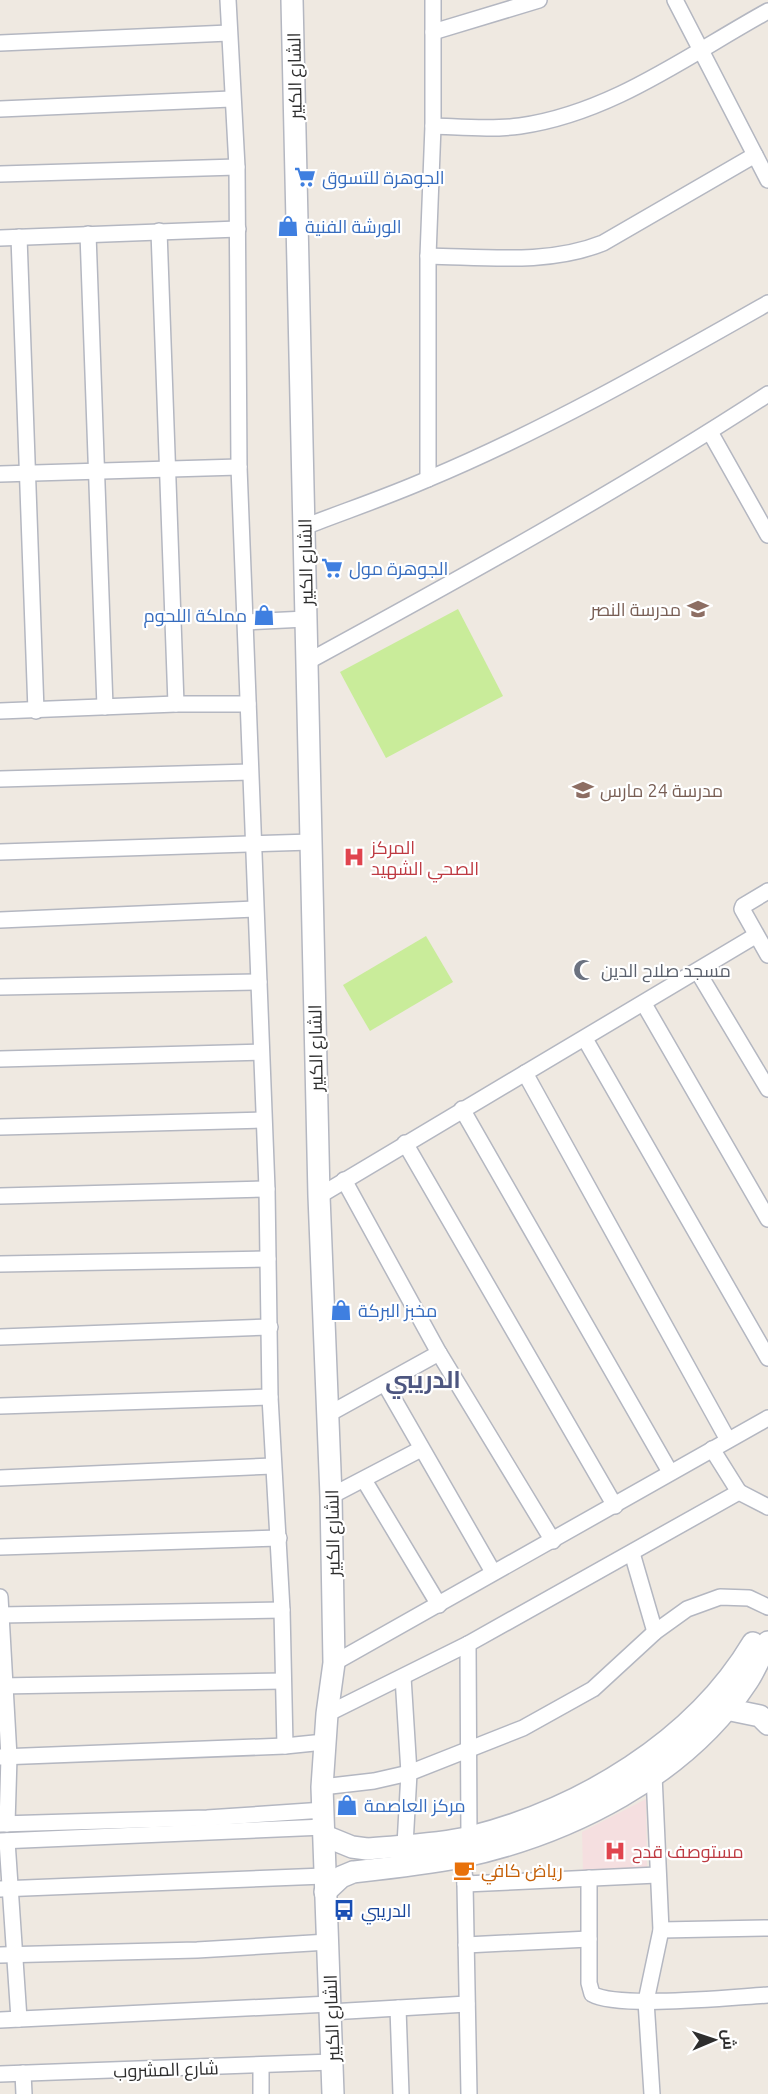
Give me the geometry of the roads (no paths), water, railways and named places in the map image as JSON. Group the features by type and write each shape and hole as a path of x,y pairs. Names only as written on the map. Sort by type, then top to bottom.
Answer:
{"street":[{"path":"228,0 231,99 237,167 239,466 267,1189 270,1397 279,1538 285,1746"},
{"name":"الشارع الكبير","path":"292,0 319,1196 331,1496 334,1663 324,1742 322,1787 333,2094"},
{"path":"428,479 428,256 434,32 432,0"},
{"path":"434,32 539,0"},
{"path":"675,0 768,180"},
{"path":"433,126 518,126 578,113 630,90 768,11"},
{"path":"0,44 229,33"},
{"path":"0,108 231,99"},
{"path":"428,256 543,258 577,254 614,238 755,155"},
{"path":"0,174 237,167"},
{"path":"0,238 238,229"},
{"path":"159,231 176,704"},
{"path":"88,234 105,708"},
{"path":"19,237 36,711"},
{"path":"304,527 428,479 626,383 768,303"},
{"path":"307,662 470,573 710,432 768,394"},
{"path":"710,432 768,535"},
{"path":"0,474 239,466"},
{"path":"246,621 306,619"},
{"path":"0,711 176,704 248,704"},
{"path":"0,780 250,772"},
{"path":"0,852 311,842"},
{"path":"768,891 743,906 742,909 755,936 768,955"},
{"path":"0,920 255,909"},
{"path":"319,1196 755,936"},
{"path":"698,972 768,1089"},
{"path":"0,987 259,982"},
{"path":"644,1004 768,1219"},
{"path":"585,1039 768,1358"},
{"path":"0,1059 261,1052"},
{"path":"525,1073 728,1440"},
{"path":"462,1109 670,1472"},
{"path":"0,1127 263,1120"},
{"path":"405,1143 615,1506"},
{"path":"344,1180 439,1353 553,1541"},
{"path":"0,1196 267,1189"},
{"path":"0,1264 268,1259"},
{"path":"0,1336 270,1327"},
{"path":"327,1415 439,1353"},
{"path":"385,1384 493,1572"},
{"path":"0,1406 270,1397"},
{"path":"334,1663 768,1418"},
{"path":"331,1496 422,1449"},
{"path":"712,1449 739,1492 768,1507"},
{"path":"0,1478 273,1466"},
{"path":"364,1480 439,1605"},
{"path":"327,1714 468,1644 739,1492"},
{"path":"0,1547 279,1538"},
{"path":"632,1553 655,1632"},
{"path":"0,1597 4,1824 207,1818 324,1824 352,1847 367,1850 405,1845 466,1847 561,1806 604,1781 670,1737 732,1676 758,1635 768,1628"},
{"path":"322,1787 374,1781 409,1773 523,1728 593,1689 655,1632 687,1609 720,1597 749,1598 768,1607"},
{"path":"1,1615 282,1610"},
{"path":"5,1888 325,1884 353,1872 466,1847 524,1840 569,1822 654,1774 695,1742 726,1709 747,1682 768,1642"},
{"path":"468,1644 469,1750 465,1884 469,2094"},
{"path":"403,1677 409,1773 405,1845"},
{"path":"2,1686 283,1680"},
{"path":"726,1709 760,1716 768,1724"},
{"path":"4,1757 285,1746 324,1742"},
{"path":"652,2094 646,2001 661,1930 654,1774"},
{"path":"19,2019 7,1954 4,1841 324,1824"},
{"path":"465,1884 657,1875"},
{"path":"589,1878 589,1983 592,1994 599,1998 646,2001 768,1995"},
{"path":"661,1930 768,1928"},
{"path":"466,1945 589,1939"},
{"path":"7,1954 197,1950 328,1942"},
{"path":"0,2020 467,2004"},
{"path":"399,2008 402,2094"},
{"name":"شارع المشروب","path":"0,2074 261,2067 333,2062"},
{"path":"261,2067 261,2094"},
{"path":"23,2073 24,2094"}],"place":[{"name":"الجوهرة للتسوق","path":"305,177"},
{"name":"الورشة الفنية","path":"288,226"},
{"name":"الجوهرة مول","path":"332,568"},
{"name":"مدرسة النصر","path":"698,609"},
{"name":"مملكة اللحوم","path":"264,615"},
{"name":"مدرسة 24 مارس","path":"583,790"},
{"name":"المركز الصحي الشهيد","path":"354,857"},
{"name":"مسجد صلاح الدين","path":"584,970"},
{"name":"مخبز البركة","path":"341,1310"},
{"name":"مركز العاصمة","path":"347,1805"},
{"name":"مستوصف قدح","path":"615,1851"},
{"name":"رياض كافي","path":"464,1870"},
{"name":"الدريبي","path":"344,1910"}],"district":[{"name":"الدريبي","path":"423,1379"}]}
